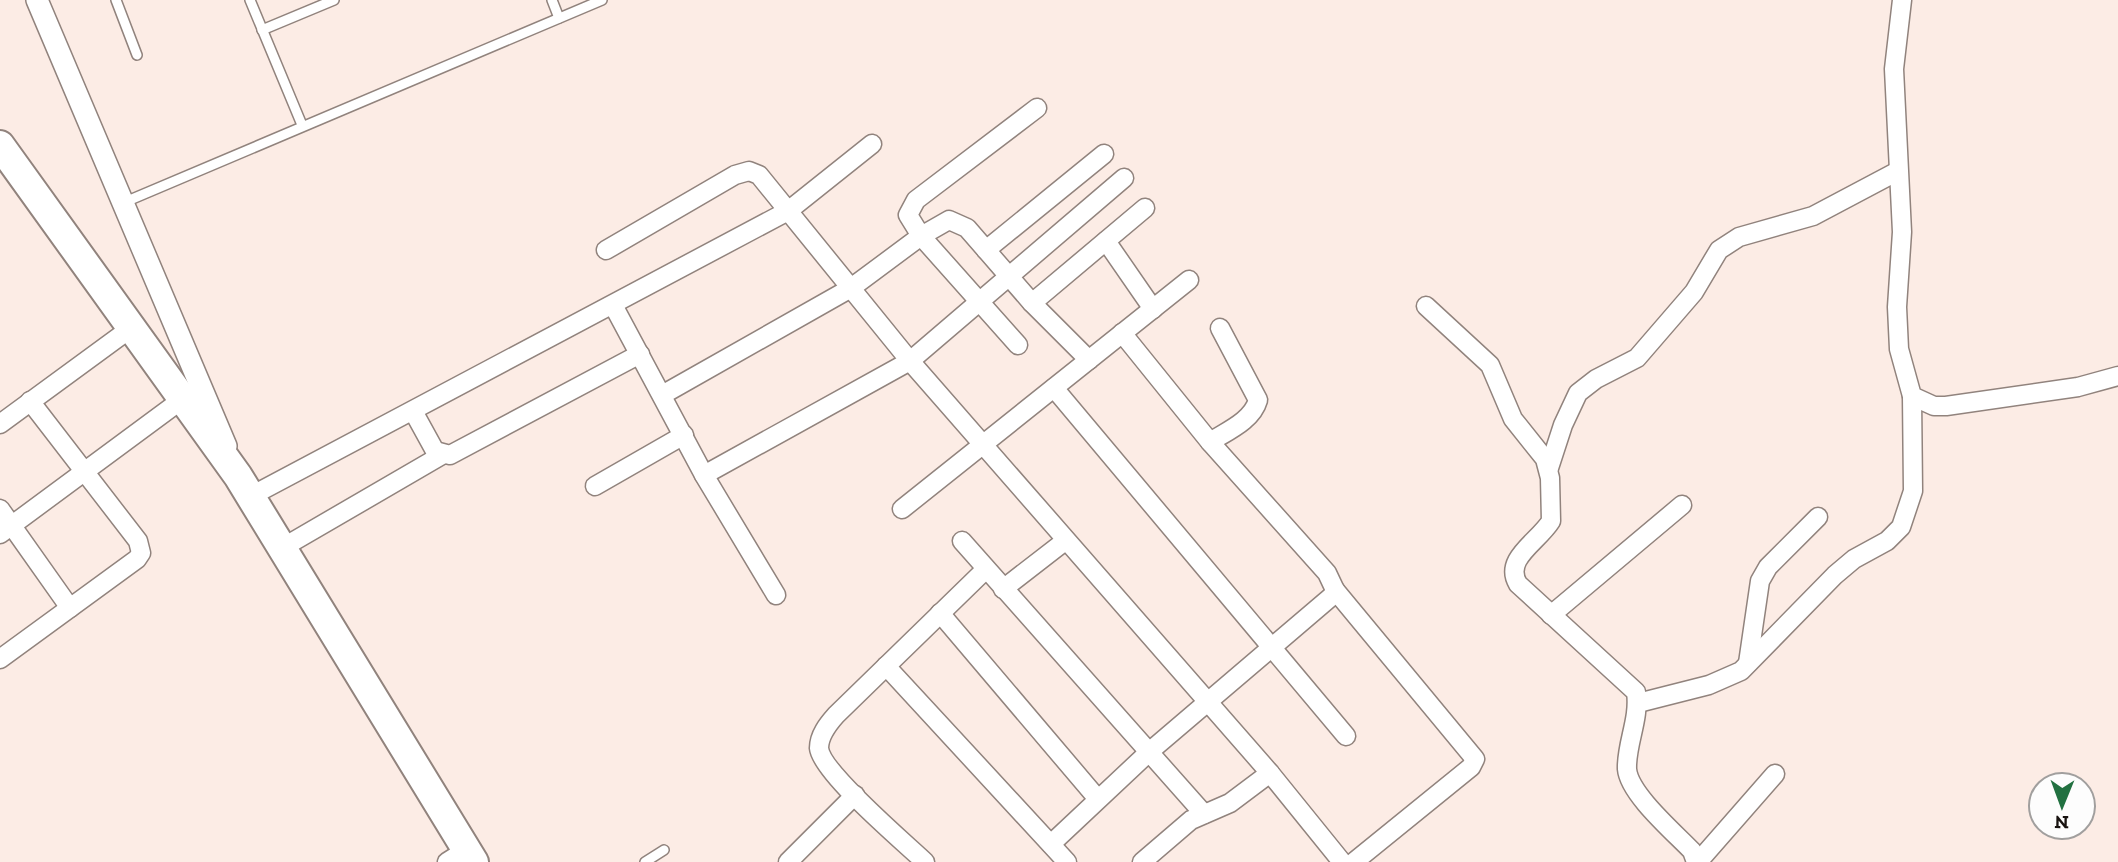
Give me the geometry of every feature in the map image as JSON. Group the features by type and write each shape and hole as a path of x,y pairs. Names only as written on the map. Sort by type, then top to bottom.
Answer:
{"main road":[{"path":"0,145 184,398 244,486 462,858"}],"street":[{"path":"37,0 244,486 413,411 523,349 613,305 788,211 872,144"},
{"path":"1638,703 1726,680 1748,663 1835,575 1854,559 1887,541 1901,527 1909,512 1913,491 1918,399 1899,349 1897,273 1902,232 1894,69 1902,0"},
{"path":"1018,345 921,236 908,215 916,200 1037,108"},
{"path":"986,250 1104,154"},
{"path":"606,250 735,174 749,171 759,176 910,361 1270,773 1342,862"},
{"path":"1775,774 1697,862 1692,851 1637,792 1630,780 1627,769 1638,703 1631,685 1518,584 1513,569 1550,521 1549,468 1563,425 1578,393 1596,379 1637,358 1694,292 1719,250 1739,237 1813,216 1898,171"},
{"path":"704,475 910,361 1124,178"},
{"path":"1032,303 1145,208"},
{"path":"662,395 851,288 921,236 949,220 967,228 1032,303 1089,360"},
{"path":"1106,241 1153,309"},
{"path":"902,509 984,447 1189,280"},
{"path":"613,305 704,475 776,595"},
{"path":"1426,306 1490,365 1513,419 1549,468"},
{"path":"0,424 131,328"},
{"path":"1210,442 1247,418 1255,409 1258,400 1220,328"},
{"path":"1122,333 1210,442 1326,573 1335,590 1475,759 1471,767 1354,862"},
{"path":"282,548 442,455 458,451 639,354"},
{"path":"1918,399 1946,406 2078,387 2118,376"},
{"path":"1054,388 1346,736"},
{"path":"6,530 184,398"},
{"path":"1,655 137,559 141,553 138,541 30,401"},
{"path":"413,411 429,443 442,455"},
{"path":"595,486 684,435"},
{"path":"1551,615 1682,505"},
{"path":"0,509 6,530 70,607"},
{"path":"1748,663 1760,582 1768,567 1818,517"},
{"path":"962,541 1204,814"},
{"path":"1003,589 1065,541"},
{"path":"925,862 821,759 819,746 824,731 836,715 986,569"},
{"path":"1051,844 1097,798 1332,596 1335,590"},
{"path":"940,613 1097,798"},
{"path":"886,666 1067,862"},
{"path":"1142,862 1191,820 1230,803 1270,773"},
{"path":"788,862 855,795"}],"lane":[{"path":"116,0 137,55"},
{"path":"250,0 302,125"},
{"path":"262,30 334,0"},
{"path":"552,0 559,18"},
{"path":"125,202 602,0"},
{"path":"645,862 664,850"}]}
